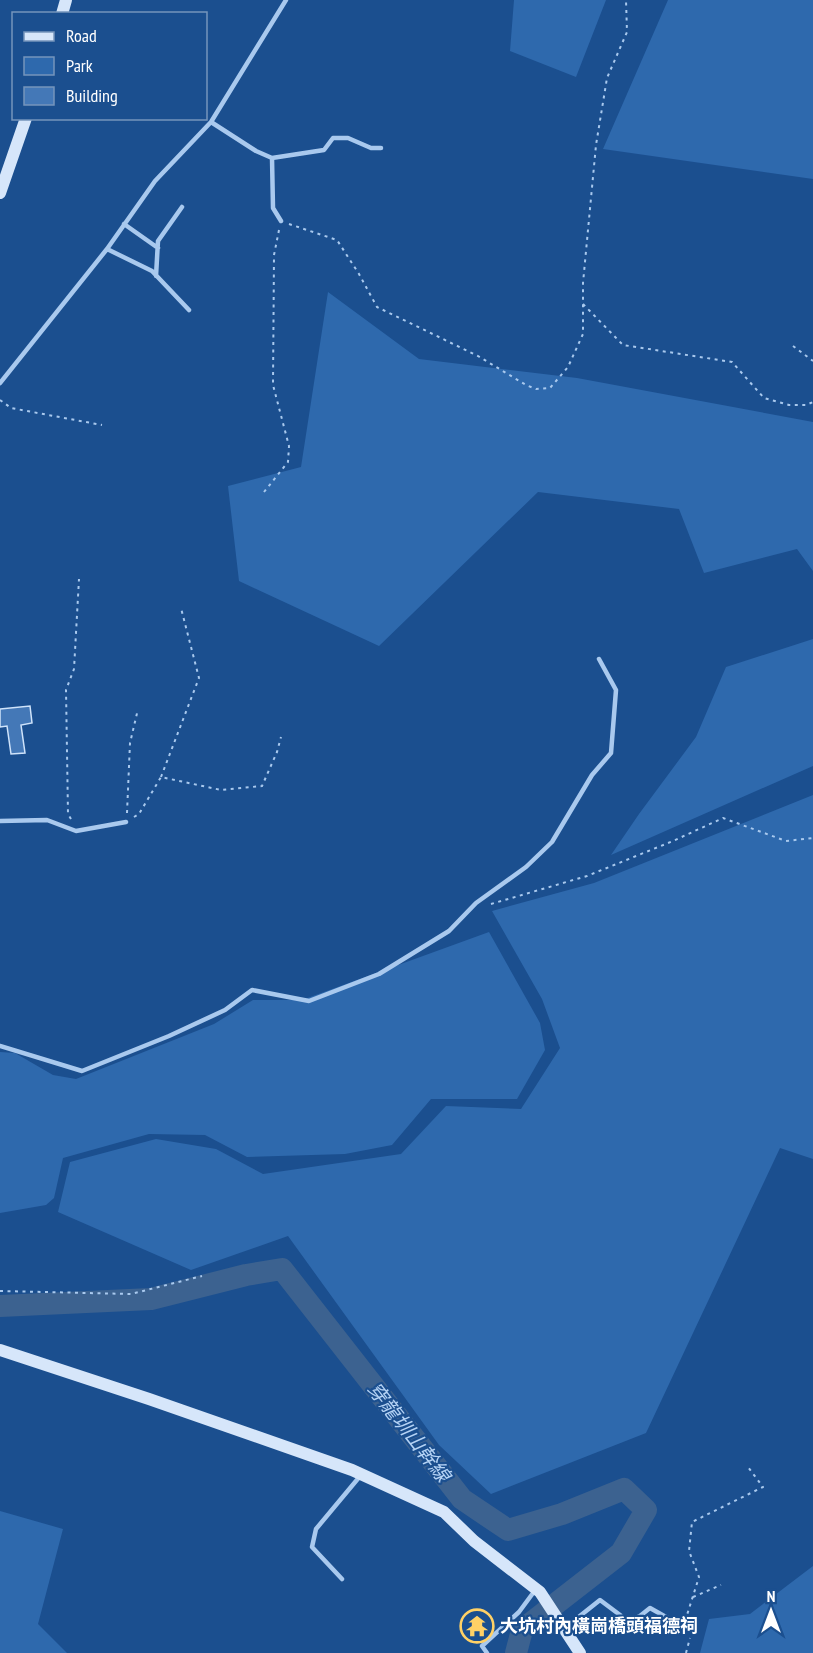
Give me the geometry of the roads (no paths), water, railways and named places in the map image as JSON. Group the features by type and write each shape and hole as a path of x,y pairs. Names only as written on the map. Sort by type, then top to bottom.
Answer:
{"street":[{"path":"0,193 25,120"},
{"path":"0,1350 149,1398 362,1474 444,1512 474,1541 538,1590 580,1653"}],"lane":[{"path":"0,383 107,249 155,181 211,122 286,0"},
{"path":"211,122 256,151 272,158 324,150 333,138 348,138 371,148 381,148"},
{"path":"272,158 273,208 280,221"},
{"path":"156,276 158,241 182,207"},
{"path":"124,224 158,248"},
{"path":"107,249 152,271 189,310"},
{"path":"0,1046 82,1071 169,1036 225,1010 252,990 309,1001 379,974 449,931 475,904 526,867 552,842 592,775 611,753 616,690 598,659"},
{"path":"0,821 47,820 76,831 126,822"},
{"path":"342,1579 312,1546 316,1529 362,1474"},
{"path":"479,1653 482,1646 519,1612 538,1590"},
{"path":"562,1627 600,1600 628,1621 640,1616 650,1608 689,1630"},
{"path":"482,1646 487,1653"}],"waterway":[{"name":"穿龍圳山幹線","path":"0,1306 151,1299 246,1275 282,1269 462,1499 508,1530 562,1514 624,1489 646,1510 621,1553 522,1630 516,1653"}],"place":[{"name":"大坑村內橫崗橋頭福德祠","path":"477,1626"}]}
